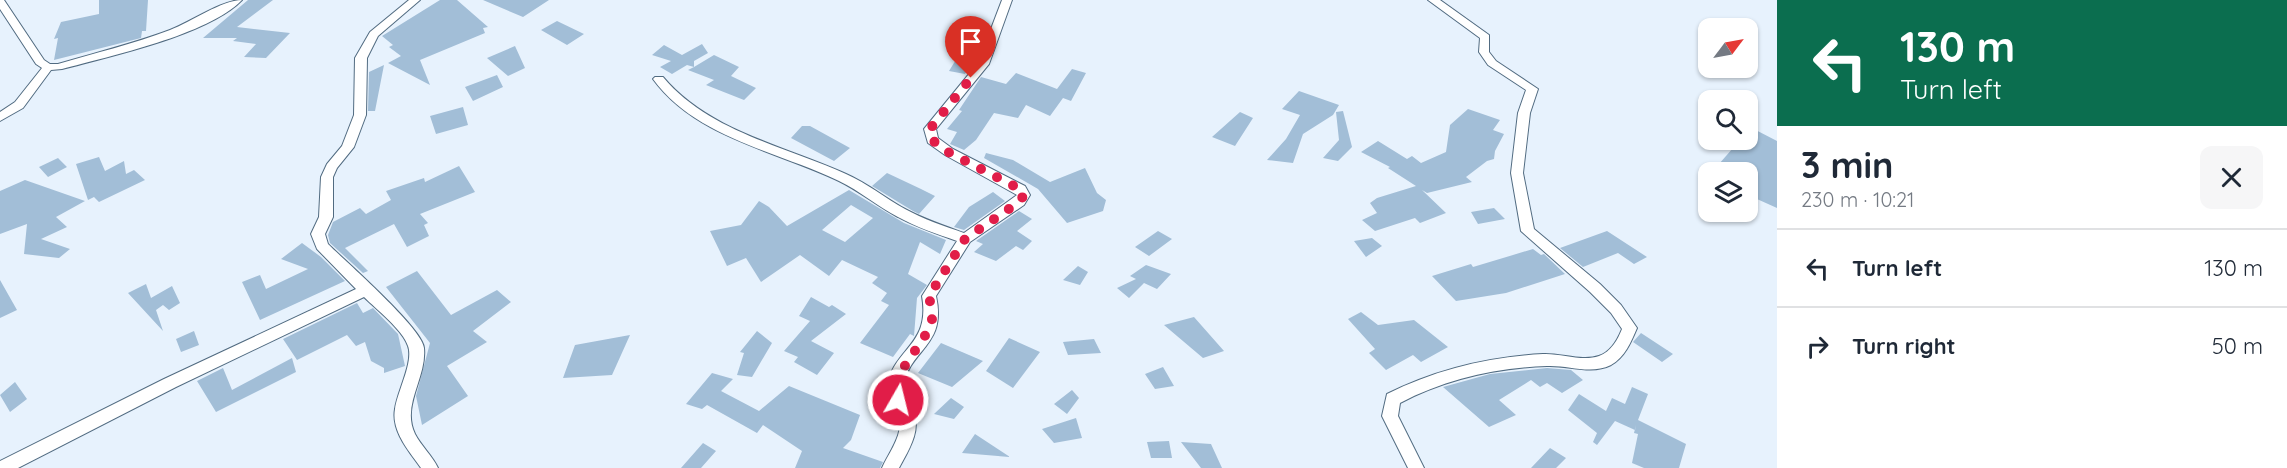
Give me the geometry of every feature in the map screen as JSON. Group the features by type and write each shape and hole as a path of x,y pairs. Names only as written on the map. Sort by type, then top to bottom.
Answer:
{"street":[{"path":"0,1 40,62 48,67 58,67 174,33 211,18 237,0"},
{"path":"415,0 374,34 361,58 360,115 348,147 327,177 327,209 318,234 322,246 408,332 417,347 414,371 402,411 407,435 430,468"},
{"path":"890,468 908,425 907,415 898,400 895,388 930,326 933,316 929,296 965,239 1019,202 1024,195 1020,189 948,152 932,140 930,129 983,64 1007,0"},
{"path":"1416,468 1390,416 1393,399 1413,388 1458,370 1548,359 1599,363 1612,357 1624,342 1630,328 1616,309 1594,288 1528,231 1517,173 1524,113 1532,89 1492,63 1484,52 1485,37 1433,0"},
{"path":"0,117 19,105 48,67"},
{"path":"659,80 665,91 676,101 707,120 844,178 909,217 965,239"},
{"path":"2,468 170,383 366,290"}],"building":[{"path":"99,0 148,0 146,31 142,31 141,38 54,60 58,38 54,39 61,22 99,14"},
{"path":"248,0 273,0 237,27 290,33 266,58 244,57 256,44 233,41 237,38 203,38"},
{"path":"440,0 457,0 488,27 483,28 485,33 420,60 430,85 388,63 401,56 389,47 393,45 382,36"},
{"path":"483,0 549,0 523,17"},
{"path":"557,21 584,34 567,45 541,30"},
{"path":"702,44 708,53 694,61 694,67 687,65 672,74 660,67 671,61 652,55 664,45 682,55"},
{"path":"515,46 525,68 508,76 487,58"},
{"path":"714,55 739,67 731,76 756,88 744,100 706,85 714,80 688,70"},
{"path":"957,58 971,62 965,74 949,71"},
{"path":"384,65 375,111 368,111 369,72"},
{"path":"1072,69 1086,73 1071,101 1063,98 1050,116 1026,105 1018,118 994,113 976,140 964,150 950,144 957,132 947,129 962,111 959,110 981,77 1006,84 1016,73 1057,89"},
{"path":"497,75 503,87 473,101 465,87"},
{"path":"1299,91 1339,105 1333,115 1303,134 1293,163 1267,160 1286,139 1300,115 1282,109"},
{"path":"463,107 468,125 436,134 430,116"},
{"path":"1468,109 1500,120 1493,130 1504,134 1495,151 1494,159 1487,161 1466,177 1472,182 1427,193 1422,190 1446,213 1420,223 1415,218 1375,231 1362,220 1377,213 1370,203 1377,198 1416,186 1388,168 1390,167 1361,152 1378,141 1407,159 1412,156 1421,163 1446,152 1450,125"},
{"path":"1343,111 1352,147 1338,161 1323,158 1339,140 1336,112"},
{"path":"1240,112 1253,118 1235,146 1212,137"},
{"path":"802,126 810,126 850,148 834,161 791,138"},
{"path":"1758,131 1777,141 1777,208 1758,199 1758,162 1721,162 1731,150 1758,150"},
{"path":"986,153 1013,160 1050,182 1085,168 1097,193 1106,200 1103,211 1067,223 1038,189 984,158"},
{"path":"99,157 105,171 124,161 126,174 134,170 145,180 99,202 94,197 88,200 76,164"},
{"path":"58,158 67,167 48,177 39,167"},
{"path":"459,166 475,192 420,214 428,223 424,225 429,236 407,247 394,224 345,248 368,271 363,273 330,243 328,235 333,222 360,208 366,214 391,200 386,191 424,178 425,182"},
{"path":"887,173 935,196 919,214 872,186"},
{"path":"25,180 85,201 56,217 67,227 41,239 70,249 59,258 24,254 27,224 0,234 0,191"},
{"path":"849,190 904,223 946,240 940,254 920,242 908,274 927,285 917,298 914,336 910,334 893,357 860,343 889,305 881,301 887,293 872,283 878,277 842,260 829,276 800,255 761,282 746,258 727,266 710,231 741,225 759,201 769,207 787,226","holes":["851,205 873,218 845,242 822,230"]},
{"path":"993,192 1005,201 964,230 954,227 969,207"},
{"path":"1494,208 1505,219 1478,224 1471,212"},
{"path":"1019,211 1032,219 1017,231 1032,241 1023,250 1016,246 996,261 974,252 983,244 976,241"},
{"path":"1158,231 1172,239 1149,256 1135,247"},
{"path":"1607,231 1647,257 1634,264 1618,253 1583,267 1560,248"},
{"path":"1372,238 1382,246 1366,257 1354,241"},
{"path":"302,243 321,257 345,281 260,320 242,282 260,275 266,289 308,269 281,259"},
{"path":"1533,249 1541,255 1544,254 1565,274 1506,293 1456,301 1432,276 1471,264 1473,267"},
{"path":"1146,265 1171,274 1157,289 1144,283 1129,298 1117,288 1136,279 1130,276"},
{"path":"1078,266 1088,272 1080,285 1063,280"},
{"path":"417,271 451,315 497,290 511,302 473,331 487,342 447,366 468,396 422,425 416,396 430,343 386,287"},
{"path":"0,280 17,310 0,318"},
{"path":"146,284 151,298 172,286 180,303 169,310 163,305 156,310 163,331 128,293"},
{"path":"811,297 829,307 832,305 846,314 811,341 834,353 817,375 794,362 798,357 784,351 810,321 799,316"},
{"path":"357,303 363,313 373,308 398,334 405,366 384,373 384,368 371,361 365,342 356,346 347,335 297,360 283,339"},
{"path":"1361,312 1378,325 1414,320 1448,347 1421,362 1413,355 1386,370 1369,353 1375,349 1348,319"},
{"path":"1194,317 1224,351 1203,358 1164,325"},
{"path":"194,331 199,345 181,352 176,339"},
{"path":"757,331 772,343 752,377 737,375 744,353 740,352"},
{"path":"1641,333 1673,354 1662,362 1633,342"},
{"path":"630,335 612,375 563,378 575,345"},
{"path":"1009,338 1040,352 1013,388 986,371"},
{"path":"1094,339 1101,353 1068,355 1063,342"},
{"path":"941,343 983,361 952,387 918,373"},
{"path":"292,358 296,372 216,412 197,381 223,368 232,390"},
{"path":"1163,367 1174,386 1155,389 1145,374"},
{"path":"1547,368 1571,370 1583,380 1562,393 1547,383 1540,387 1531,380 1499,400 1516,415 1489,427 1443,387 1490,374"},
{"path":"712,373 733,379 721,391 759,411 789,386 860,415 851,440 843,448 883,462 880,468 795,468 802,451 763,425 757,433 707,405 702,409 686,404"},
{"path":"15,382 27,399 10,412 0,395"},
{"path":"1632,387 1648,394 1638,420 1686,444 1679,468 1644,468 1632,463 1638,434 1634,433 1635,430 1615,421 1597,445 1593,442 1597,433 1568,410 1579,394 1606,411 1612,398 1625,404"},
{"path":"1072,390 1079,398 1067,414 1054,404"},
{"path":"951,398 964,407 954,419 934,414"},
{"path":"1076,418 1082,438 1054,443 1042,429"},
{"path":"975,434 1010,457 962,453"},
{"path":"1169,441 1172,458 1151,458 1147,442"},
{"path":"1181,442 1211,444 1222,468 1201,468"},
{"path":"703,443 716,451 701,468 681,468"},
{"path":"1550,448 1566,458 1556,468 1531,468"}],"route":[{"path":"898,400 895,388 930,326 933,316 929,296 965,239 1019,202 1024,195 1020,189 948,152 932,140 930,129 971,78"}]}
